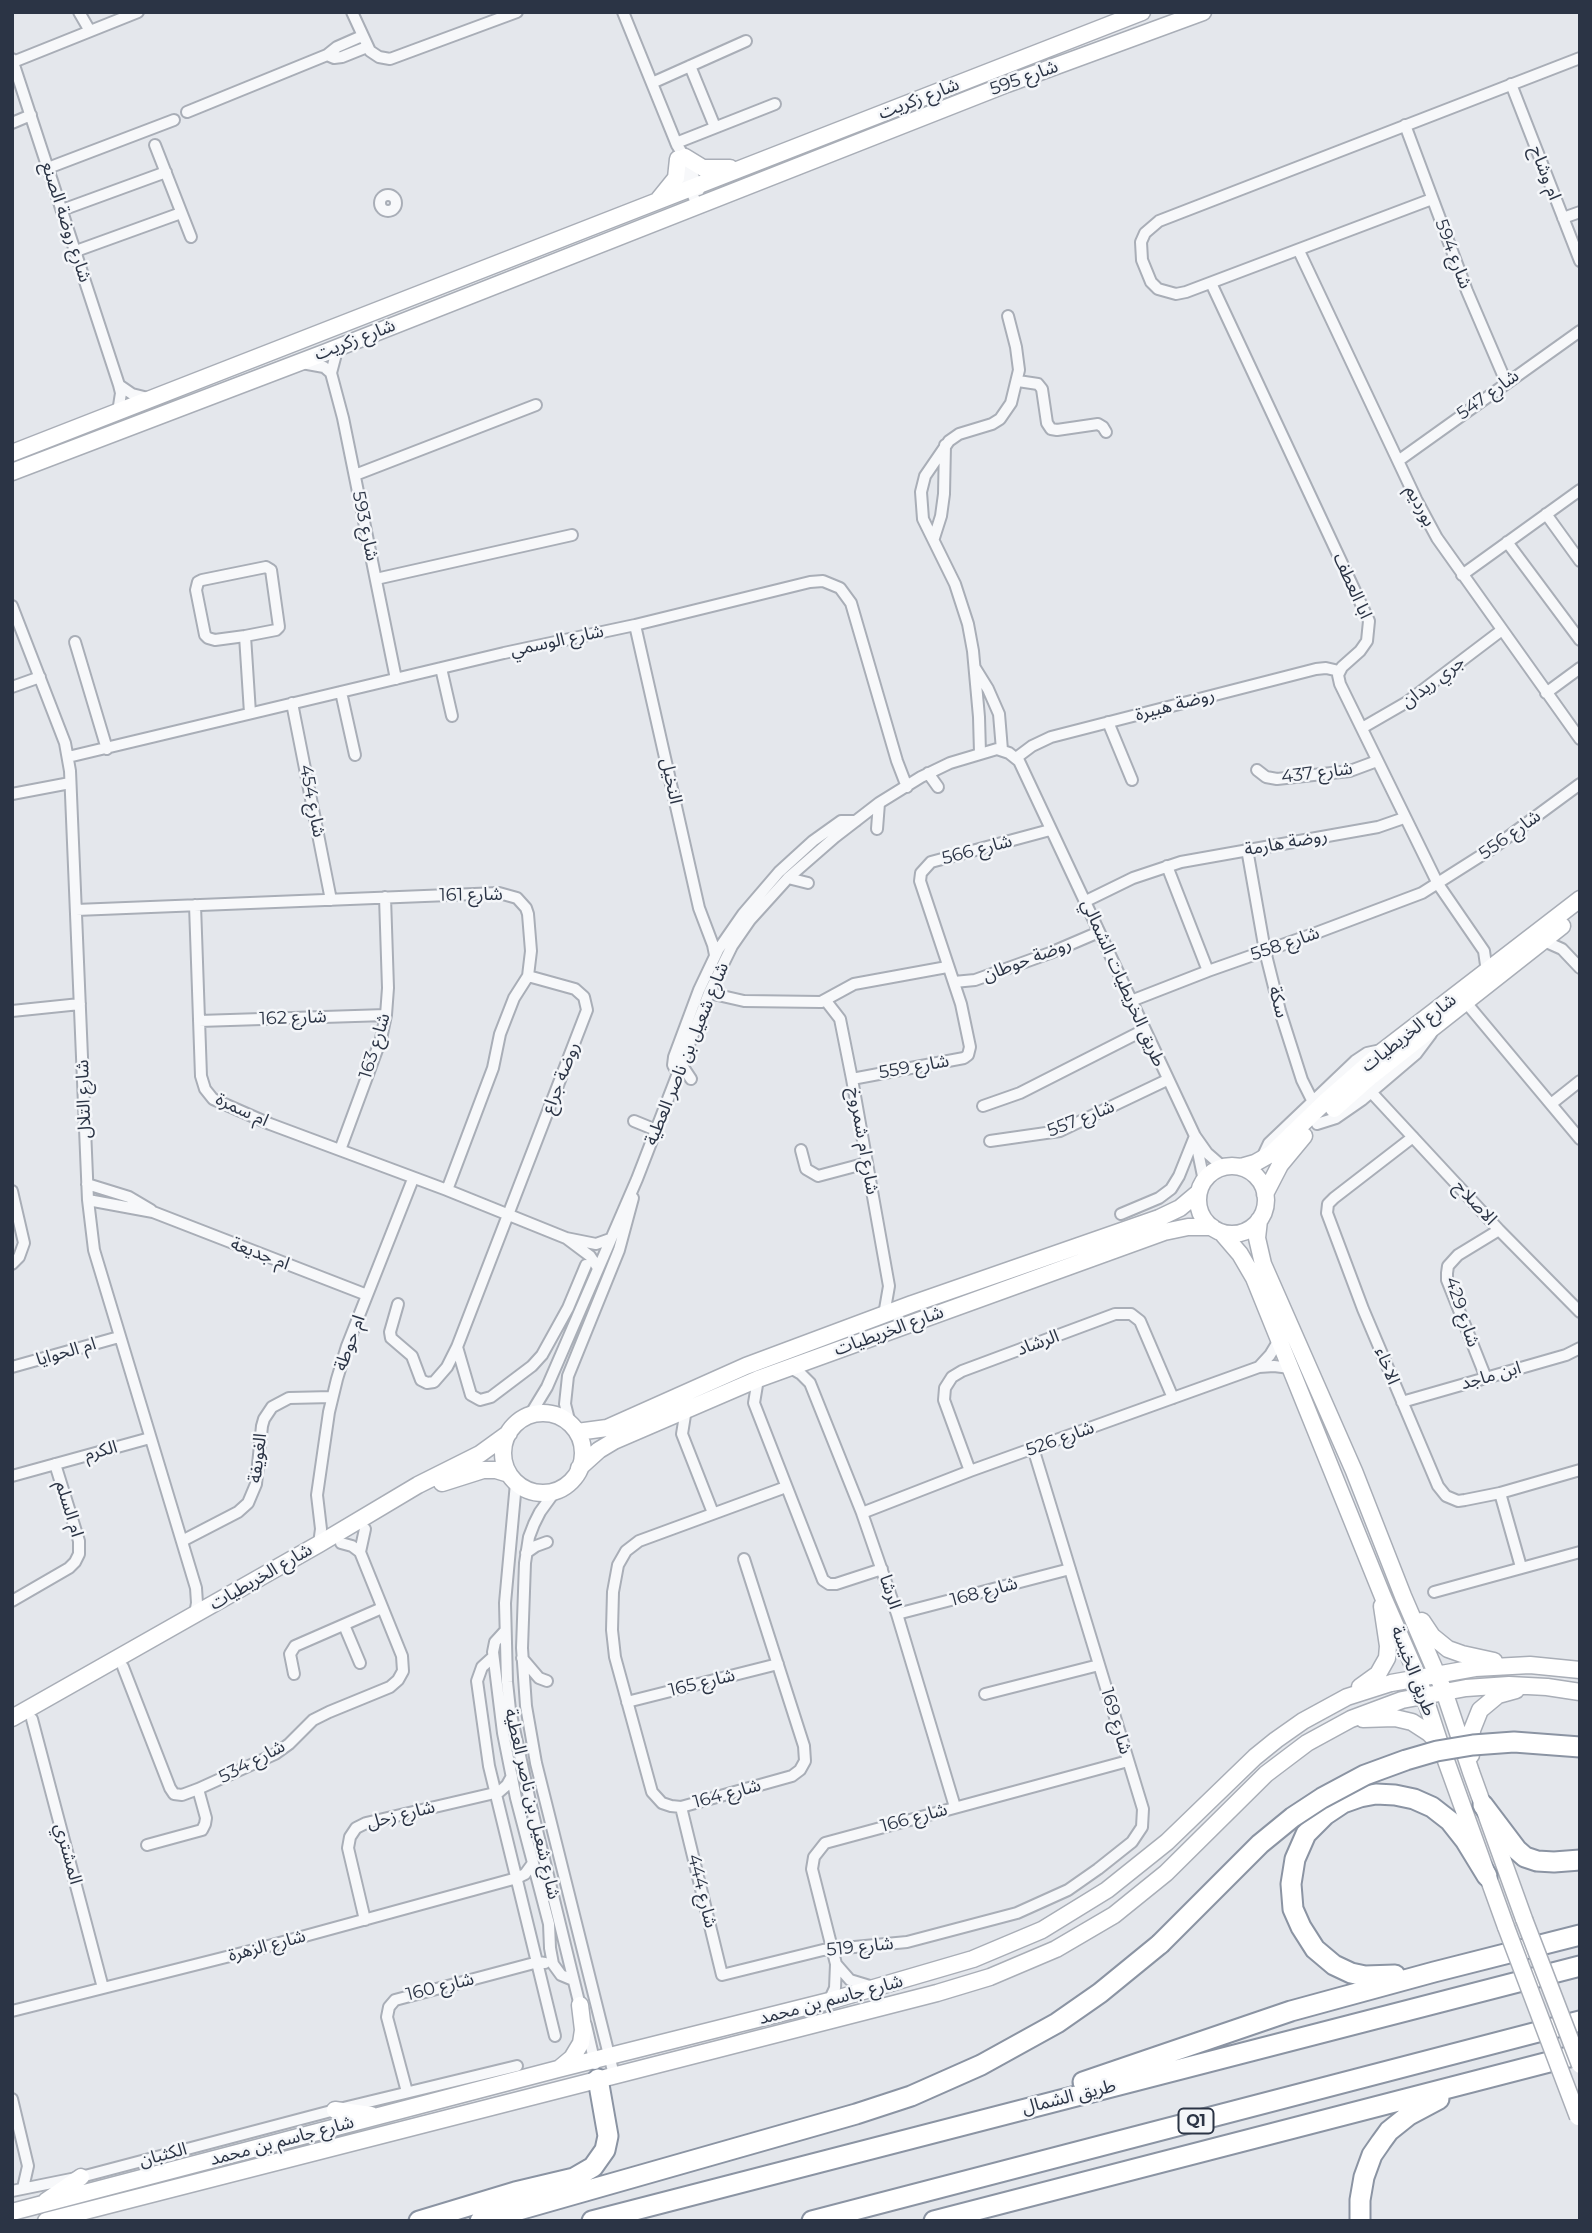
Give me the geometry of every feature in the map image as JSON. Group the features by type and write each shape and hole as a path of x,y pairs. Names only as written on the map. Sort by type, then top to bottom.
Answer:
{"highway":[{"path":"480,2221 856,2115 911,2096 981,2065 1057,2023 1100,1993 1160,1944 1260,1844 1293,1817 1365,1775 1416,1757 1473,1745 1514,1742 1580,1747"},
{"path":"1434,1972 1387,1976 1351,1973 1334,1965 1315,1948 1293,1909 1291,1884 1295,1859 1306,1834 1325,1815 1360,1797 1376,1794 1414,1799 1432,1807 1450,1821 1487,1876"},
{"path":"1483,1805 1525,1857 1554,1862 1580,1860"},
{"path":"1049,2102 1069,2088 1114,2071 1291,2011 1580,1935"},
{"name":"طريق الشمال","path":"592,2221 1580,1966"},
{"name":"Q1","path":"812,2221 1580,2021"},
{"path":"934,2221 1580,2054"},
{"path":"419,2221 515,2192 574,2178 593,2167 602,2157 608,2136 604,2068"},
{"path":"1360,2221 1364,2177 1372,2155 1389,2131 1409,2115 1474,2082"}],"street":[{"path":"79,12 90,31"},
{"path":"13,60 138,12"},
{"path":"352,12 365,42 379,57 395,59 512,13"},
{"path":"623,12 701,204"},
{"path":"1104,27 1114,12"},
{"path":"1136,13 1143,35 1203,12"},
{"name":"شارع زكريت","path":"12,453 1136,13"},
{"name":"شارع 595","path":"701,204 1007,84 1143,35"},
{"path":"652,83 746,41"},
{"path":"187,112 327,55 337,47 365,42"},
{"path":"1432,198 1299,251 1176,294 1158,289 1151,282 1142,260 1141,242 1145,233 1159,221 1580,58"},
{"name":"شارع روضة الصنع","path":"13,60 119,385 121,393 118,412"},
{"path":"690,66 715,127"},
{"name":"ام وشاح","path":"1511,84 1580,261"},
{"path":"659,200 676,178 679,151 715,127 775,104"},
{"path":"12,123 31,116"},
{"path":"48,168 174,120"},
{"name":"شارع 594","path":"1405,125 1467,291 1506,382"},
{"path":"155,145 191,237"},
{"path":"679,151 703,168 743,167"},
{"path":"62,210 166,172"},
{"name":"شارع زكريت","path":"12,472 299,363 701,204"},
{"path":"76,251 181,212"},
{"path":"1563,218 1580,212"},
{"name":"بورديم","path":"1299,251 1426,519 1462,575 1580,739"},
{"name":"ابا العطف","path":"1210,283 1369,621 1369,634 1364,646 1339,671"},
{"path":"980,753 971,638 964,610 934,538 923,519 921,492 925,476 945,445 958,434 1000,419 1011,403 1018,381 1018,358 1008,316"},
{"name":"شارع 547","path":"1398,461 1580,331"},
{"path":"299,363 324,367 331,373 334,360 343,345"},
{"name":"شارع 593","path":"331,373 340,403 396,679"},
{"path":"1018,381 1038,384 1042,388 1047,423 1051,429 1097,424 1106,432"},
{"path":"119,385 132,394 148,398"},
{"path":"355,475 536,405"},
{"path":"934,538 944,494 945,445"},
{"path":"1462,575 1580,490"},
{"path":"1546,514 1580,561"},
{"path":"376,579 572,535"},
{"path":"1507,542 1580,640"},
{"path":"266,566 271,570 280,625 276,630 245,636 215,640 206,637 196,587 202,580 266,566"},
{"name":"شارع الوسمي","path":"68,757 822,581 834,585 851,603 907,787"},
{"name":"شارع التلال","path":"12,606 18,635 40,677 68,757 87,1184 93,1250 196,1588 195,1614"},
{"name":"النخيل","path":"635,625 699,908 716,955"},
{"name":"جري ريدان","path":"1362,728 1407,702 1502,630"},
{"path":"245,636 250,713"},
{"path":"75,642 107,748"},
{"path":"974,665 999,714 1002,750 1016,758 1050,830"},
{"path":"441,668 452,716"},
{"name":"روضة هبيرة","path":"1016,758 1041,741 1108,722 1316,668 1339,671"},
{"path":"1546,693 1580,668"},
{"path":"1339,671 1340,684 1438,884 1484,951 1505,965"},
{"path":"12,687 40,677"},
{"path":"341,692 355,755"},
{"name":"شارع 454","path":"292,703 331,900"},
{"path":"1108,722 1132,780"},
{"name":"شارع شعيل بن ناصر العطية","path":"530,1415 547,1387 582,1289 598,1268 637,1179 729,941 788,878 879,803 928,773 966,757 1002,750"},
{"path":"966,757 971,770"},
{"name":"شارع 437","path":"1257,770 1266,777 1277,779 1350,771 1377,761"},
{"path":"928,773 937,787"},
{"path":"12,794 71,783"},
{"name":"شارع 556","path":"1438,884 1493,848 1580,784"},
{"path":"877,830 879,803"},
{"name":"روضة هارمة","path":"1086,901 1133,878 1167,866 1247,849 1378,827 1404,818"},
{"path":"691,1079 673,1065 674,1057 699,990 716,955 729,941 759,893 804,849 836,824 846,820 856,821"},
{"name":"طريق الخريطيات الشمالي","path":"1050,830 1086,901 1195,1136 1207,1153 1223,1167"},
{"name":"شارع 566","path":"947,967 920,881 925,866 1050,830"},
{"name":"سكة","path":"1247,849 1265,951 1299,1072 1316,1112"},
{"path":"1167,866 1208,971"},
{"path":"788,878 808,883"},
{"name":"شارع 558","path":"1131,1001 1403,901 1438,884"},
{"name":"شارع 161","path":"195,905 499,893 517,898 528,914 531,951 528,975 513,998 500,1034 493,1068 447,1190"},
{"name":"شارع 163","path":"340,1150 381,1039 386,1015 388,988 385,897"},
{"name":"شارع الخريطيات","path":"1241,1167 1261,1160 1275,1150 1384,1050 1463,998 1580,899"},
{"path":"76,910 195,905"},
{"name":"ام سمرة","path":"195,905 201,1076 205,1089 213,1099 566,1238 596,1244 610,1239"},
{"name":"شارع الخريطيات","path":"1265,1194 1273,1176 1316,1112 1369,1079 1434,1028 1487,972 1505,965 1544,942 1580,911"},
{"path":"1561,927 1566,952"},
{"name":"روضة حوطان","path":"954,982 975,980 1099,932"},
{"path":"710,937 729,941"},
{"path":"1544,942 1558,946 1580,968"},
{"path":"1484,951 1487,972"},
{"path":"709,993 744,1001 826,1001 855,984 947,967"},
{"name":"شارع 559","path":"852,1079 966,1057 970,1047 961,1004 947,967"},
{"name":"روضة جراع","path":"508,1216 587,1010 584,997 575,989 528,975"},
{"path":"1463,998 1580,1139"},
{"name":"شارع ام شمروخ","path":"826,1001 840,1018 852,1079 889,1286 884,1315"},
{"path":"12,1012 80,1004"},
{"name":"شارع 162","path":"199,1021 386,1015"},
{"path":"1316,1112 1336,1118 1416,1054 1434,1028"},
{"path":"983,1106 1020,1093 1144,1030"},
{"name":"شارع 557","path":"990,1141 1060,1131 1167,1080"},
{"path":"1551,1104 1580,1081"},
{"name":"الاصلاح","path":"1371,1092 1499,1230 1580,1312"},
{"path":"634,1121 656,1129"},
{"path":"1132,1216 1176,1183 1195,1136"},
{"name":"طريق الخريطيات الشمالي","path":"1195,1136 1202,1186"},
{"name":"الاخاء","path":"1413,1137 1334,1198 1328,1204 1327,1213 1438,1486 1446,1496 1458,1501 1500,1493 1580,1470"},
{"path":"801,1150 806,1169 818,1176 867,1163"},
{"path":"1223,1167 1241,1167 1259,1179 1265,1194 1265,1208 1259,1220 1245,1231 1234,1234 1217,1230 1200,1211 1202,1186 1213,1172 1223,1167"},
{"name":"ام حوطة","path":"318,1544 321,1529 317,1495 332,1397 347,1346 413,1179"},
{"name":"شارع شعيل بن ناصر العطية","path":"573,1428 565,1404 568,1376 622,1241 637,1179"},
{"name":"ام جديعة","path":"87,1184 134,1199 153,1212"},
{"name":"شارع الخريطيات","path":"1053,1263 1132,1216 1173,1212 1202,1186"},
{"path":"12,1191 24,1243 19,1256 12,1264"},
{"name":"ام جديعة","path":"88,1200 153,1212 368,1295"},
{"path":"398,1304 390,1335 393,1341 412,1356 421,1380 430,1383 437,1380 457,1346 508,1216"},
{"name":"طريق الخيسة","path":"1259,1220 1257,1238 1264,1264 1354,1471 1403,1597 1437,1674"},
{"name":"شارع الخريطيات","path":"579,1468 606,1445 661,1420 960,1297 1053,1263 1172,1229 1188,1227 1217,1230"},
{"name":"طريق الخيسة","path":"1217,1230 1240,1254 1254,1278 1418,1678 1487,1876 1579,2119"},
{"name":"شارع 429","path":"1486,1378 1447,1280 1447,1273 1448,1266 1458,1255 1499,1230"},
{"name":"ام سمرة","path":"566,1238 590,1256 598,1268"},
{"path":"457,1346 468,1390 480,1400 491,1396 532,1366 550,1343 582,1289 586,1265"},
{"path":"889,1286 899,1297 912,1304"},
{"name":"شارع الخريطيات","path":"573,1428 607,1428 746,1366 912,1304 960,1297"},
{"name":"الرشاد","path":"970,1471 944,1400 945,1388 952,1377 1115,1314 1126,1313 1140,1321 1173,1398"},
{"name":"ام الحوايا","path":"12,1367 119,1337"},
{"path":"1259,1367 1279,1340"},
{"path":"550,1343 563,1348"},
{"name":"ابن ماجد","path":"1402,1402 1566,1355 1580,1348"},
{"path":"810,1383 815,1358"},
{"path":"789,1367 810,1383"},
{"name":"شارع 526","path":"862,1513 970,1471 1259,1367 1290,1368"},
{"path":"754,1403 758,1379"},
{"name":"الرشا","path":"810,1383 882,1569 955,1807"},
{"path":"734,1388 754,1403 825,1583 836,1584 882,1569"},
{"name":"الغويفة","path":"182,1541 238,1512 248,1503 256,1484 264,1419 272,1407 283,1399 295,1397 332,1397"},
{"path":"682,1434 686,1409"},
{"path":"548,1413 560,1417 573,1428 582,1450 579,1468 568,1484 544,1493 532,1491 513,1478 503,1453 509,1433 518,1422 530,1415 548,1413"},
{"path":"661,1420 671,1424 682,1434 713,1513"},
{"name":"شارع الخريطيات","path":"12,1730 343,1536 418,1485 481,1454 509,1433"},
{"name":"الكرم","path":"12,1476 150,1438"},
{"name":"شارع 169","path":"998,1918 1034,1907 1068,1890 1098,1869 1136,1838 1142,1827 1143,1815 1033,1448"},
{"name":"ام السلم","path":"12,1601 69,1568 79,1554 79,1541 55,1464"},
{"name":"شارع الخريطيات","path":"12,1718 318,1544 365,1529 452,1478 483,1469 496,1470 513,1478"},
{"name":"شارع شعيل بن ناصر العطية","path":"513,1478 505,1631 507,1682 514,1736 573,1980 604,2068"},
{"name":"شارع 164","path":"744,1559 805,1751 803,1766 792,1776 681,1807 671,1806 662,1803 652,1791 613,1644 612,1592 618,1565 626,1551 639,1541 786,1487"},
{"name":"شارع شعيل بن ناصر العطية","path":"556,1490 534,1524 526,1553 522,1658 526,1706 536,1763 604,2068"},
{"path":"1500,1493 1521,1567"},
{"path":"319,1514 360,1552 365,1529"},
{"path":"526,1553 547,1542"},
{"name":"شارع 534","path":"123,1667 171,1791 176,1795 198,1789 275,1754 321,1715 395,1684 403,1671 403,1661 360,1552"},
{"path":"1434,1592 1580,1552"},
{"name":"شارع 168","path":"897,1614 1070,1569"},
{"path":"196,1588 206,1598 217,1602"},
{"path":"1347,1697 1378,1674 1387,1658 1383,1597"},
{"path":"1403,1597 1418,1614 1427,1630 1442,1645 1462,1654 1513,1666"},
{"path":"294,1674 291,1658 293,1648 382,1608"},
{"path":"344,1625 360,1662"},
{"path":"505,1631 495,1642 493,1657 503,1733 549,1924 550,1948 555,1968"},
{"path":"493,1657 482,1667 477,1687 496,1792 519,1878 555,2036"},
{"path":"522,1658 540,1679 547,1681"},
{"name":"شارع 165","path":"627,1702 778,1664"},
{"path":"985,1695 1099,1665"},
{"name":"شارع جاسم بن محمد","path":"43,2213 376,2116 558,2069 604,2068 995,1951 1042,1930 1086,1905 1148,1859 1276,1740 1347,1697 1377,1686 1475,1668 1547,1666 1580,1670"},
{"path":"1437,1674 1524,1919 1580,2065"},
{"name":"شارع جاسم بن محمد","path":"12,2212 43,2213 604,2068 937,1993 990,1977 1056,1949 1114,1915 1191,1850 1247,1791 1286,1758 1329,1730 1384,1706 1444,1691 1488,1686 1531,1686 1580,1692"},
{"path":"1471,1772 1472,1730 1479,1710 1498,1695 1531,1686"},
{"path":"1352,1719 1387,1718 1412,1722 1440,1744"},
{"name":"المشتري","path":"32,1719 103,1988"},
{"name":"شارع 166","path":"829,2001 836,1981 835,1964 812,1869 814,1857 820,1847 831,1840 1128,1761"},
{"path":"496,1792 507,1785 512,1776"},
{"path":"147,1845 202,1830 206,1821 198,1789"},
{"path":"496,1792 509,1794 517,1800"},
{"name":"شارع زحل","path":"365,1920 348,1848 350,1837 356,1828 366,1823 496,1792"},
{"name":"شارع 444","path":"681,1807 722,1975"},
{"path":"519,1878 533,1863"},
{"path":"519,1878 539,1886"},
{"name":"شارع الزهرة","path":"12,2011 519,1878"},
{"name":"شارع 519","path":"722,1975 832,1949 897,1944 998,1918"},
{"path":"539,1962 550,1948"},
{"path":"539,1962 555,1968 564,1978 573,1980"},
{"name":"شارع 160","path":"407,2092 387,2017 391,2003 399,1997 539,1962"},
{"path":"835,1964 850,1980 877,1988"},
{"path":"558,2069 572,2058 581,2043 583,2030 580,2005"},
{"name":"الكثبان","path":"18,2190 81,2177 335,2110 517,2066"},
{"path":"12,2099 28,2166 44,2183"},
{"path":"335,2110 376,2116"},
{"path":"18,2190 28,2166"},
{"path":"43,2213 81,2177"}]}
